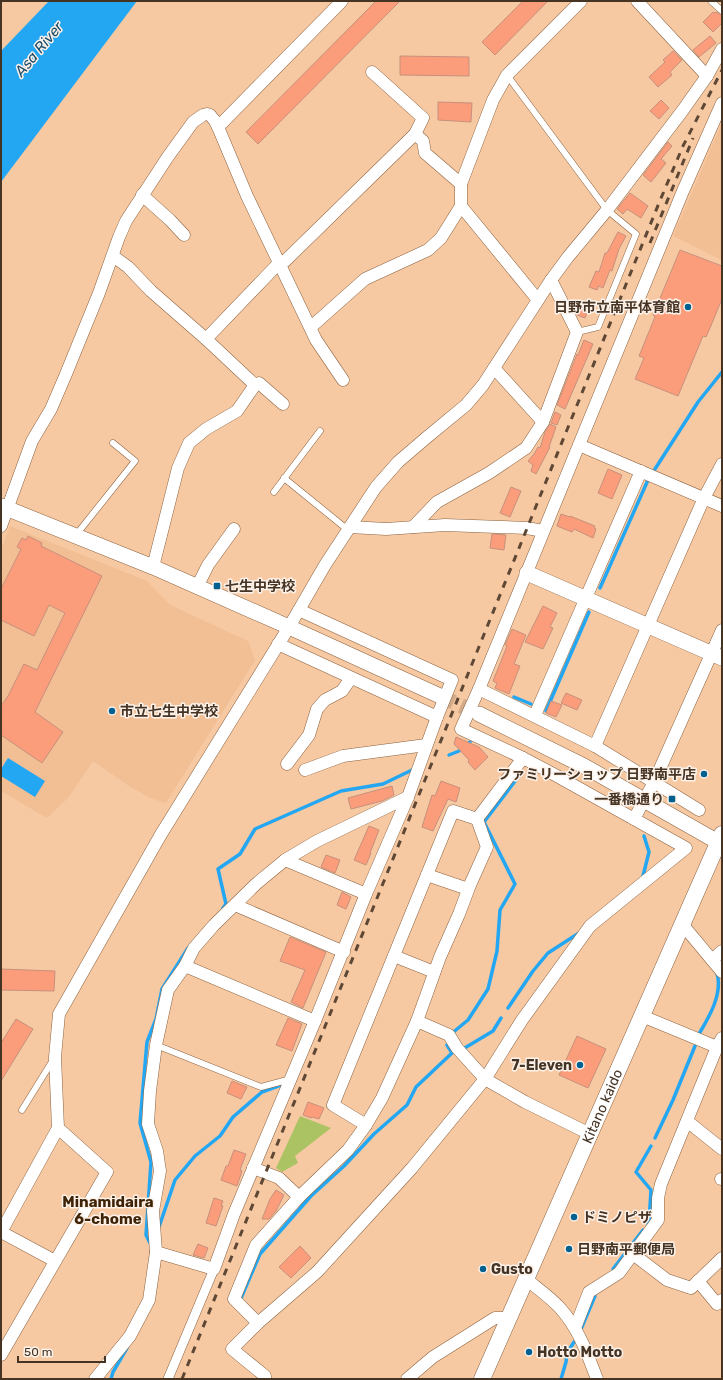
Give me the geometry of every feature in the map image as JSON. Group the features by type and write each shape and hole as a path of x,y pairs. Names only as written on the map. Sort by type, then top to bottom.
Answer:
{"main road":[{"name":"Kitano kaido","path":"482,1379 720,838"}],"street":[{"path":"218,127 342,1"},
{"path":"311,327 365,279 428,250 441,238 461,206 461,184 493,100 507,75 581,1"},
{"path":"637,1 707,76"},
{"path":"55,1261 1,1232 58,1128 55,1058 59,1014 64,1004 160,836 349,528 376,487 398,462 466,405 494,368 551,280 607,210 683,110 707,76 722,49"},
{"path":"206,340 279,263 285,261 415,134 423,118 372,72"},
{"path":"265,1379 265,1376 232,1349 258,1323 318,1272 412,1168 485,1079 522,1020 590,926 686,848 523,758 461,730 683,191 722,103"},
{"path":"1,526 5,507 32,441 51,410 99,293 122,229 142,195 193,122 203,115 210,115 215,121 247,196 316,340 343,380"},
{"path":"415,134 423,141 425,153 461,184"},
{"path":"142,195 170,220 184,235"},
{"path":"461,206 538,300"},
{"path":"112,256 128,267 151,291 255,384 259,383 283,404"},
{"path":"413,527 437,502 489,473 526,448 543,422 577,332 551,280"},
{"path":"494,368 543,422"},
{"path":"153,567 178,468 189,443 206,429 237,411 255,384"},
{"path":"579,445 722,506"},
{"path":"595,746 704,498 722,464"},
{"path":"535,715 641,471"},
{"path":"5,507 153,567 440,696"},
{"path":"349,528 386,530 445,525 527,528 543,531"},
{"path":"198,587 208,565 234,529"},
{"path":"526,573 717,655"},
{"path":"168,1379 214,1269 253,1168 344,952 366,894 408,797 436,717 452,680 299,610"},
{"path":"634,819 717,655 722,630"},
{"path":"278,644 436,717"},
{"path":"287,764 309,735 317,708 325,700 342,691 351,678"},
{"path":"479,689 535,715 595,746 699,810"},
{"path":"479,714 584,766 644,800 720,838"},
{"path":"305,770 343,756 426,745"},
{"path":"477,819 523,758"},
{"path":"96,1379 130,1336 149,1300 156,1252 153,1210 160,1172 157,1151 148,1124 150,1091 156,1045 168,990 185,966 194,948 214,925 256,884 285,860 317,841 408,797"},
{"path":"366,1125 333,1105 453,811 477,819"},
{"path":"258,1323 234,1299 256,1245 299,1198 348,1150 366,1125 382,1098 417,1021 434,972 487,847 477,819"},
{"path":"285,860 366,894"},
{"path":"427,875 468,889"},
{"path":"235,905 344,952"},
{"path":"682,924 722,972"},
{"path":"712,960 722,951"},
{"path":"394,956 434,972"},
{"path":"185,966 315,1021"},
{"path":"575,1328 590,1292 619,1273 658,1220 658,1198 661,1184 719,1042 642,1016"},
{"path":"417,1021 449,1035 457,1048 485,1079 525,1102 590,1134"},
{"path":"687,1121 722,1149"},
{"path":"1,1355 107,1172 58,1128"},
{"path":"253,1168 279,1178 299,1198"},
{"path":"156,1252 214,1269"},
{"path":"633,1254 667,1280 691,1288 722,1258"},
{"path":"526,1279 559,1307 575,1328 583,1341 597,1379"},
{"path":"698,1281 717,1304 722,1300"},
{"path":"407,1379 433,1357 495,1318 508,1318"}],"lane":[{"path":"712,1 722,11"},
{"path":"507,75 607,210 636,234 598,327 577,332"},
{"path":"274,492 320,431"},
{"path":"76,535 135,461 113,443"},
{"path":"284,478 349,528"},
{"path":"156,1045 261,1087 291,1079"},
{"path":"22,1110 55,1058"}],"shaded area":[{"path":"722,123 722,260 673,236"},
{"name":"市立七生中学校","path":"10,526 147,581 170,605 248,641 255,660 166,803 150,798 129,786 93,761 68,798 47,818 1,791 1,550"}],"green space":[{"path":"300,1116 331,1128 295,1156 298,1163 282,1172 276,1168"}],"water":[{"name":"Asa River","path":"49,1 137,1 1,182 1,51"},
{"path":"8,758 45,781 35,797 1,776 1,769"}],"building":[{"path":"376,1 400,1 258,144 246,132"},
{"path":"523,1 548,1 495,55 482,42"},
{"path":"713,12 722,15 722,23 713,32 703,22"},
{"path":"710,36 716,43 699,57 693,50"},
{"path":"673,51 682,60 670,72 672,75 658,87 649,77 665,62 663,60"},
{"path":"400,56 469,57 469,76 400,75"},
{"path":"661,100 669,108 659,119 650,111"},
{"path":"438,102 472,103 471,122 438,120"},
{"path":"668,142 672,146 661,159 666,163 651,182 643,175"},
{"path":"630,193 648,206 641,218 627,209 623,214 617,209"},
{"path":"618,232 626,236 619,249 612,271 610,270 603,288 599,286 597,290 589,287 596,271 599,272 605,253 607,253"},
{"name":"日野市立南平体育館","path":"680,250 722,266 722,299 706,337 703,336 678,396 635,379 644,358 639,356 655,317 653,315"},
{"path":"577,304 589,308 585,318 577,315 575,311"},
{"path":"584,340 593,344 565,409 557,405"},
{"path":"555,412 561,415 557,425 551,423"},
{"path":"550,424 556,427 550,447 536,474 531,471 533,465 528,461 538,447 540,448 545,432"},
{"path":"608,469 622,475 612,499 598,493"},
{"path":"511,487 521,491 510,517 500,513"},
{"path":"561,514 595,526 594,528 596,529 593,538 574,529 572,532 557,526"},
{"path":"492,534 506,535 504,550 490,548"},
{"path":"28,536 42,543 41,546 102,576 35,712 63,732 42,763 1,735 1,706 8,696 24,664 37,670 65,613 49,605 34,636 1,620 1,589 21,549 17,547 22,538 26,540"},
{"path":"543,606 557,613 550,627 553,628 543,649 525,642"},
{"path":"512,629 526,635 514,664 520,666 509,694 495,688 497,683 493,681"},
{"path":"566,693 582,700 577,710 561,703"},
{"path":"551,701 562,705 556,717 546,713"},
{"path":"456,737 479,747 488,757 475,770 468,762 469,760 454,744"},
{"path":"441,781 460,788 456,802 448,799 433,831 422,827 432,795 435,796"},
{"path":"392,786 394,795 382,801 351,809 348,798"},
{"path":"369,826 379,830 366,865 354,860"},
{"path":"326,855 340,860 335,873 321,867"},
{"path":"342,892 351,897 346,909 337,905"},
{"path":"290,937 326,952 303,1008 291,1002 305,970 280,961"},
{"path":"1,969 55,971 54,991 1,990"},
{"path":"288,1018 302,1024 292,1051 276,1045"},
{"path":"16,1019 33,1029 1,1081 1,1043"},
{"path":"577,1036 606,1049 588,1088 559,1075"},
{"path":"232,1081 247,1087 241,1099 227,1093"},
{"path":"308,1102 324,1108 319,1119 303,1115"},
{"path":"234,1150 246,1154 240,1170 242,1171 237,1186 221,1180"},
{"path":"276,1190 284,1195 276,1211 269,1219 262,1219 270,1199"},
{"path":"214,1198 223,1201 221,1206 223,1206 216,1226 206,1223"},
{"path":"198,1244 208,1248 204,1258 193,1255"},
{"path":"300,1246 311,1258 291,1278 279,1267"}],"waterway":[{"path":"655,469 698,402 722,372"},
{"path":"600,588 648,480"},
{"path":"546,711 589,612"},
{"path":"514,697 531,704"},
{"path":"449,755 459,751 470,742"},
{"path":"223,908 226,904 218,869 240,854 255,829 341,791 383,784 414,769"},
{"path":"451,1034 468,1020 488,989 497,951 500,910 515,884 484,822 522,772"},
{"path":"642,880 649,852 644,836"},
{"path":"508,1008 533,971 548,953 579,933"},
{"path":"151,1245 146,1235 151,1162 140,1123 147,1042 156,1019 162,989 188,948"},
{"path":"699,1034 711,1013 717,997 717,973"},
{"path":"463,1049 493,1031 501,1018"},
{"path":"241,1298 260,1254 311,1196 344,1166 374,1134 407,1105 416,1087 452,1053 447,1045"},
{"path":"655,1138 673,1100 695,1046"},
{"path":"159,1227 175,1180 195,1156 220,1136 233,1117 262,1092 281,1085"},
{"path":"648,1224 651,1190 636,1172 651,1146"},
{"path":"613,1269 643,1230"},
{"path":"581,1329 595,1296"},
{"path":"561,1379 567,1353 574,1342"},
{"path":"111,1379 113,1372 127,1348"}],"tunnel":[{"path":"440,696 479,714"}],"railway":[{"path":"182,1379 659,203 683,146 722,70"},
{"path":"650,243 693,138"}],"place":[{"name":"日野市立南平体育館","path":"688,307"},
{"name":"七生中学校","path":"217,586"},
{"name":"市立七生中学校","path":"112,711"},
{"name":"ファミリーショップ 日野南平店","path":"704,774"},
{"name":"一番橋通り","path":"672,799"},
{"name":"7-Eleven","path":"580,1065"},
{"name":"ドミノピザ","path":"574,1217"},
{"name":"日野南平郵便局","path":"569,1249"},
{"name":"Gusto","path":"483,1269"},
{"name":"Hotto Motto","path":"529,1352"}],"district":[{"name":"Minamidaira 6-chome","path":"108,1210"}]}
